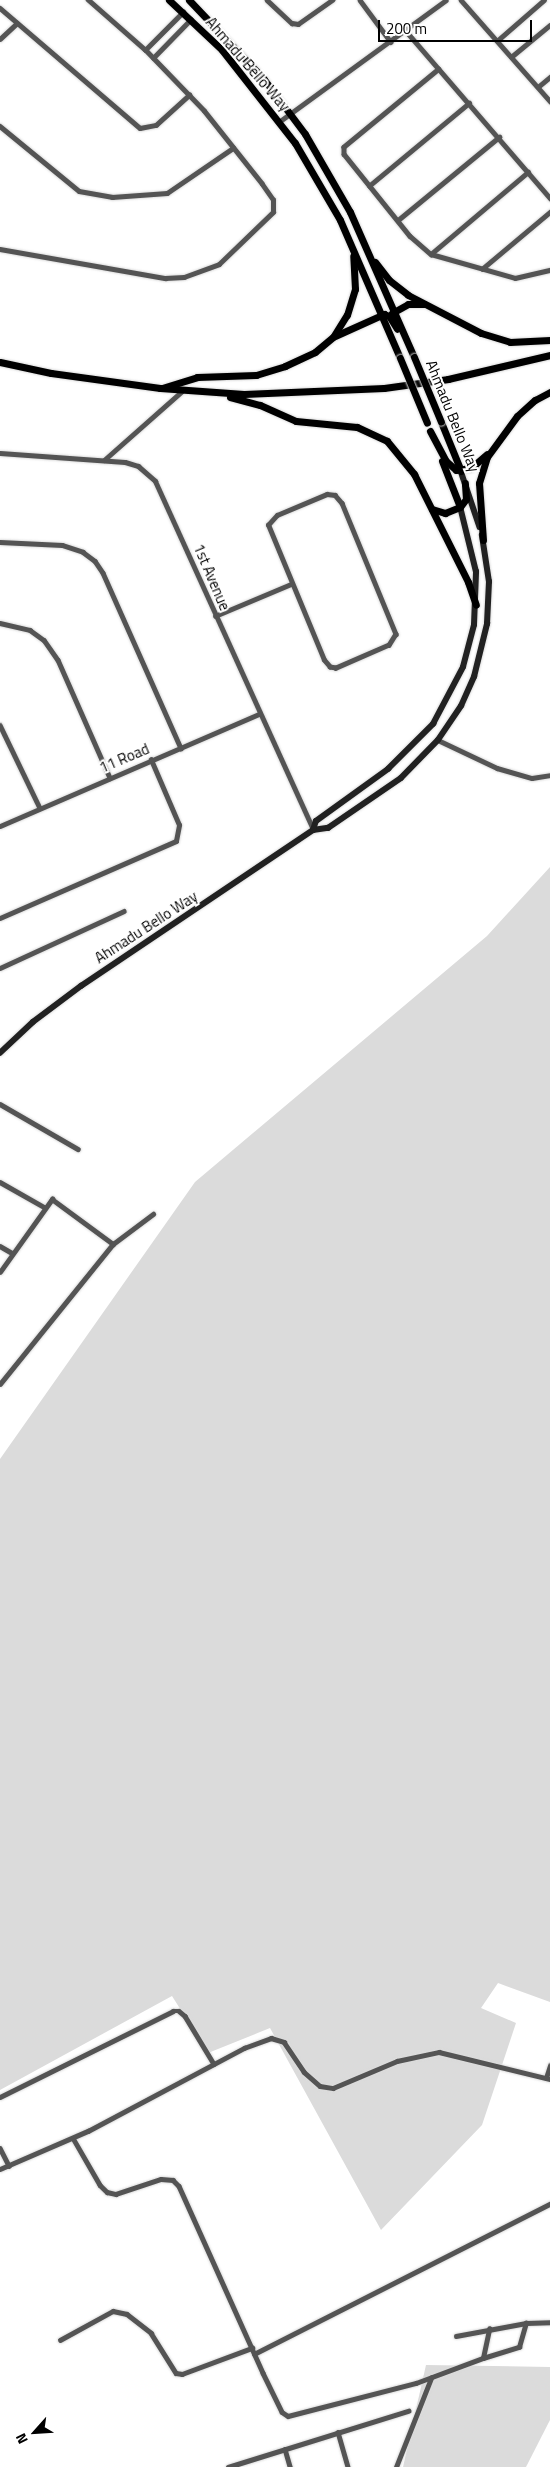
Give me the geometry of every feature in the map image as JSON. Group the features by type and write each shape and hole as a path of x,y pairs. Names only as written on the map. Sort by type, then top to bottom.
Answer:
{"main road":[{"name":"Ahmadu Bello Way","path":"169,0 222,50 280,121 318,180 349,239 400,358 460,507 473,553 476,604 463,667 432,724 388,769 316,821 313,830"},
{"name":"Ahmadu Bello Way","path":"0,1053 34,1022 81,986 313,830 328,828 405,774 438,740 461,706 483,648 489,582 483,540 466,483 411,350 391,313 361,238 329,171 290,113 231,41 189,0"},
{"path":"361,238 389,280 426,304 497,339 523,342 550,340"},
{"path":"333,337 347,315 355,290 355,268 349,239"},
{"path":"160,388 197,377 241,378 269,372 315,352 333,337 381,314 391,313 408,304 426,304"},
{"path":"388,330 391,313"},
{"path":"0,362 51,373 182,391 213,394 320,393 384,388 448,378 550,355"},
{"path":"430,431 449,465 461,471 474,466 492,449 527,406 550,392"},
{"path":"213,394 260,405 305,424 348,426 372,432 387,441 404,458 468,582 476,604"},
{"path":"483,540 479,484 492,449"},
{"path":"430,507 442,513 460,507 466,499 466,483"}],"street":[{"path":"0,249 165,278 204,272 231,254 273,212 274,206 262,184 189,95 145,50 88,0"},
{"path":"267,0 292,23 298,24 332,0"},
{"path":"360,0 391,42"},
{"path":"280,121 391,42 446,0"},
{"path":"461,0 550,101"},
{"path":"496,40 544,0"},
{"path":"0,8 140,128 156,125 189,95"},
{"path":"145,50 183,12"},
{"path":"153,58 191,19"},
{"path":"0,39 17,23"},
{"path":"511,57 550,24"},
{"path":"406,31 550,198"},
{"path":"439,69 344,146 344,154 398,220 431,254 515,278 550,270"},
{"path":"538,87 550,77"},
{"path":"369,186 469,104"},
{"path":"1,128 79,190 112,197 167,194 233,148"},
{"path":"398,220 499,137"},
{"path":"431,254 528,172"},
{"path":"482,269 550,212"},
{"path":"104,460 182,391"},
{"name":"1st Avenue","path":"0,453 104,460 138,466 155,481 313,830"},
{"path":"335,495 342,503 394,628 394,641 344,667 330,667 290,584 268,525 276,515 317,496 335,495"},
{"path":"0,542 62,545 83,552 94,561 103,573 181,748"},
{"path":"215,616 290,584"},
{"path":"0,623 30,630 44,640 58,660 110,778"},
{"name":"11 Road","path":"0,826 259,714"},
{"path":"0,725 40,808"},
{"path":"438,740 497,768 532,778 550,775"},
{"path":"0,918 176,840 179,826 151,760"},
{"path":"0,968 124,911"},
{"path":"0,1104 78,1149"},
{"path":"0,1182 44,1207"},
{"path":"0,1272 49,1200 56,1201 113,1244"},
{"path":"0,1384 113,1244 153,1214"},
{"path":"0,1246 12,1253"},
{"path":"0,2097 172,2011 179,2011 185,2016 214,2064"},
{"path":"0,2169 73,2138 214,2064 272,2038 284,2042 304,2072 320,2086 333,2088 397,2060 439,2052 548,2078 550,2066"},
{"path":"73,2138 100,2185 107,2192 116,2194 161,2179 172,2180 178,2186 254,2354 282,2412 288,2416 431,2378 483,2358 520,2347 526,2323"},
{"path":"0,2148 9,2166"},
{"path":"254,2354 550,2204"},
{"path":"60,2340 114,2311 126,2314 151,2333 176,2373 182,2374 252,2348"},
{"path":"456,2336 526,2323 550,2322"},
{"path":"483,2358 489,2329"},
{"path":"396,2467 431,2378"},
{"path":"231,2467 408,2411"},
{"path":"338,2432 348,2467"},
{"path":"285,2449 290,2467"}],"shaded area":[{"path":"550,867 550,2002 498,1983 481,2008 516,2023 482,2125 381,2230 270,2028 208,2053 172,1996 0,2090 0,1459 195,1182 487,936"},
{"path":"426,2365 550,2367 550,2420 526,2467 403,2467"}]}
